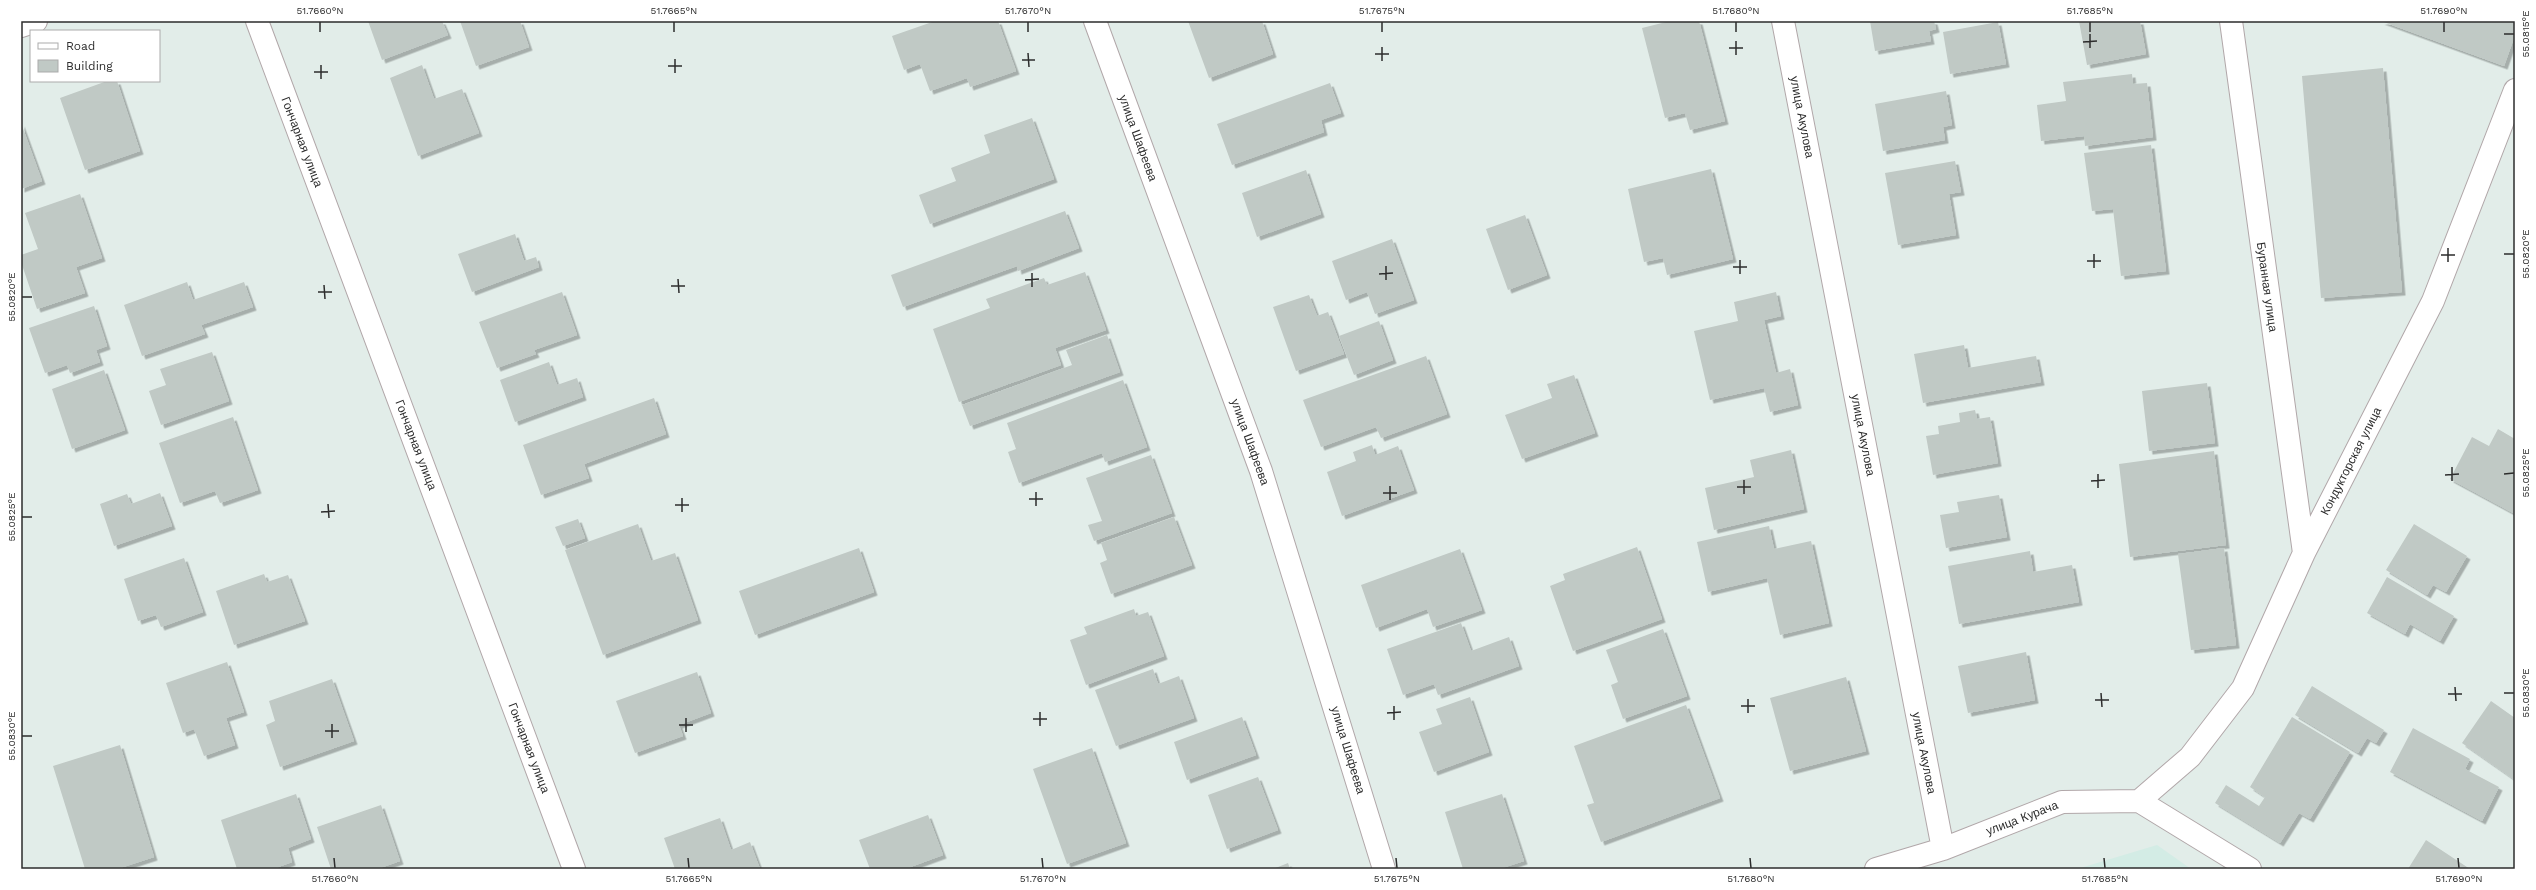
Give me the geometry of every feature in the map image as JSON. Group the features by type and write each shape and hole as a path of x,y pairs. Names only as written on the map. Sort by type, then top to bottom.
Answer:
{"street":[{"path":"21,26 36,21"},
{"name":"Гончарная улица","path":"257,21 574,869"},
{"name":"улица Шафеева","path":"1095,21 1261,471 1384,869"},
{"name":"улица Акулова","path":"1783,21 1943,849"},
{"name":"Буранная улица","path":"2231,21 2304,553"},
{"name":"Кондукторская улица","path":"2139,800 2190,757 2243,688 2304,553 2433,301 2515,90"},
{"path":"2139,800 2250,869"},
{"name":"улица Курача","path":"1876,869 1943,849 2062,802 2139,800"}],"shaded area":[{"path":"2157,845 2191,869 2077,869"}],"building":[{"path":"368,21 442,21 448,35 382,60"},
{"path":"460,21 520,21 529,47 476,66"},
{"path":"935,21 998,21 1016,71 970,87 967,78 930,91 920,64 904,70 892,36"},
{"path":"1188,21 1262,21 1273,54 1209,78"},
{"path":"1670,21 1699,21 1725,121 1690,130 1685,113 1665,118 1642,28"},
{"path":"1870,21 1934,21 1936,29 1929,31 1931,41 1875,51"},
{"path":"2079,21 2140,21 2146,54 2087,65"},
{"path":"2381,21 2515,21 2515,35 2504,66"},
{"path":"1998,22 2006,64 1950,74 1943,32"},
{"path":"422,65 434,99 462,89 479,133 418,156 390,78"},
{"path":"2383,68 2402,292 2321,298 2302,76"},
{"path":"2132,74 2133,84 2147,83 2153,137 2085,146 2084,136 2041,141 2037,105 2066,101 2063,82"},
{"path":"104,82 117,82 140,151 85,170 60,98"},
{"path":"1330,83 1341,113 1321,120 1324,132 1232,165 1217,124"},
{"path":"1946,91 1952,125 1943,127 1945,140 1883,151 1875,104"},
{"path":"1032,118 1054,179 930,224 919,195 956,181 951,168 990,153 984,135"},
{"path":"21,123 42,181 21,189"},
{"path":"2151,145 2166,271 2121,276 2113,209 2092,211 2084,153"},
{"path":"1955,161 1961,192 1949,194 1956,235 1898,245 1885,173"},
{"path":"1711,169 1733,259 1667,275 1663,258 1644,262 1628,189"},
{"path":"1306,170 1321,214 1257,237 1242,193"},
{"path":"80,194 102,258 76,267 85,293 37,309 21,262 21,255 38,249 25,213"},
{"path":"1065,211 1079,248 1018,271 1017,266 903,307 891,275"},
{"path":"1525,215 1547,275 1508,290 1486,229"},
{"path":"515,234 524,261 536,257 539,267 472,292 458,254"},
{"path":"1392,239 1414,300 1375,314 1367,292 1346,300 1332,261"},
{"path":"1085,272 1106,330 1055,348 1061,365 959,402 933,329 990,308 986,299 1044,278 1047,285"},
{"path":"187,282 193,300 244,282 253,307 201,325 205,334 142,356 124,305"},
{"path":"562,292 577,335 534,350 536,354 497,368 479,322"},
{"path":"1776,292 1781,316 1764,320 1776,373 1790,369 1798,405 1770,412 1764,388 1710,400 1694,331 1738,321 1734,302"},
{"path":"1309,295 1317,316 1328,312 1344,354 1296,371 1273,307"},
{"path":"94,306 107,346 96,350 100,362 70,373 67,365 45,373 29,328"},
{"path":"1379,321 1393,360 1354,375 1339,336"},
{"path":"1107,335 1120,372 970,426 962,405 1072,365 1066,350"},
{"path":"1964,345 1968,368 2036,356 2041,382 1923,403 1914,354"},
{"path":"212,352 229,401 161,425 149,391 166,385 160,369"},
{"path":"1426,356 1447,414 1381,438 1376,427 1321,447 1303,400"},
{"path":"549,362 557,385 577,378 583,397 515,422 500,380"},
{"path":"104,370 125,430 72,449 52,389"},
{"path":"1574,375 1595,433 1522,459 1505,415 1552,398 1547,384"},
{"path":"1123,380 1147,447 1105,462 1102,453 1019,483 1008,452 1016,449 1007,423"},
{"path":"2207,383 2215,443 2149,451 2142,391"},
{"path":"654,398 666,434 584,464 589,478 541,495 523,445"},
{"path":"1975,410 1977,419 1990,417 1998,463 1933,475 1926,436 1939,434 1938,426 1960,422 1959,413"},
{"path":"233,417 258,490 220,503 215,491 180,503 159,443"},
{"path":"2498,429 2515,439 2515,514 2450,479 2472,437 2489,446"},
{"path":"1372,445 1375,455 1398,446 1414,490 1342,516 1327,472 1356,461 1353,452"},
{"path":"1791,450 1804,509 1714,530 1705,488 1754,477 1750,460"},
{"path":"2214,451 2226,545 2130,557 2119,464"},
{"path":"1151,455 1172,513 1094,541 1088,525 1102,521 1086,478"},
{"path":"160,493 172,526 114,546 100,504 127,494 131,504"},
{"path":"1999,495 2007,537 1946,548 1940,515 1959,512 1957,502"},
{"path":"1174,517 1192,565 1111,594 1100,563 1107,560 1101,543"},
{"path":"578,519 585,538 563,546 555,527"},
{"path":"638,524 651,561 675,553 698,620 603,655 565,550"},
{"path":"2414,524 2467,556 2446,592 2433,585 2427,595 2386,570"},
{"path":"1769,526 1774,549 1811,541 1829,623 1780,635 1767,578 1708,592 1697,542"},
{"path":"1637,547 1662,619 1573,651 1550,586 1565,580 1563,574"},
{"path":"859,548 874,592 755,635 739,591"},
{"path":"2224,548 2236,645 2191,650 2178,554"},
{"path":"1460,549 1482,610 1433,627 1427,609 1376,628 1361,585"},
{"path":"2030,551 2033,572 2072,565 2079,602 1959,624 1948,566"},
{"path":"184,558 203,612 161,627 156,615 138,621 124,579"},
{"path":"264,574 267,582 288,575 305,621 234,645 216,591"},
{"path":"2387,577 2454,616 2440,641 2410,624 2405,634 2367,613"},
{"path":"1134,609 1136,616 1148,612 1164,656 1086,685 1070,640 1087,634 1084,627"},
{"path":"1461,623 1471,651 1509,637 1519,666 1438,695 1434,684 1403,695 1387,649"},
{"path":"1663,629 1687,696 1623,719 1611,685 1618,682 1606,650"},
{"path":"2026,652 2035,700 1968,713 1958,666"},
{"path":"227,662 244,712 226,718 235,745 204,756 194,729 183,733 166,683"},
{"path":"1153,669 1158,684 1179,676 1194,718 1116,746 1095,690"},
{"path":"697,672 711,713 679,725 683,736 635,753 616,701"},
{"path":"1846,677 1866,751 1790,771 1770,698"},
{"path":"332,679 354,741 280,767 266,725 275,721 269,701"},
{"path":"2312,686 2384,730 2376,743 2367,738 2358,753 2295,715"},
{"path":"1470,697 1489,752 1434,772 1419,732 1442,724 1436,709"},
{"path":"2491,701 2515,718 2515,780 2462,743"},
{"path":"1686,705 1720,798 1601,842 1587,805 1594,803 1574,746"},
{"path":"1242,717 1256,755 1187,780 1174,742"},
{"path":"2292,717 2350,752 2310,819 2299,813 2280,843 2215,803 2226,785 2259,806 2265,797 2250,787"},
{"path":"2413,728 2470,759 2465,769 2499,787 2482,821 2390,772"},
{"path":"120,745 154,857 117,869 85,869 53,766"},
{"path":"1092,748 1126,843 1067,864 1033,769"},
{"path":"1258,777 1278,830 1227,849 1208,795"},
{"path":"296,794 311,839 288,848 292,862 273,869 237,869 221,820"},
{"path":"1502,794 1524,861 1499,869 1463,869 1445,812"},
{"path":"381,805 400,861 377,869 331,869 317,827"},
{"path":"928,815 943,855 905,869 870,869 859,840"},
{"path":"720,818 731,850 750,842 760,869 675,869 664,838"},
{"path":"2426,840 2470,869 2408,869"},
{"path":"1288,863 1290,869 1273,869"}]}
